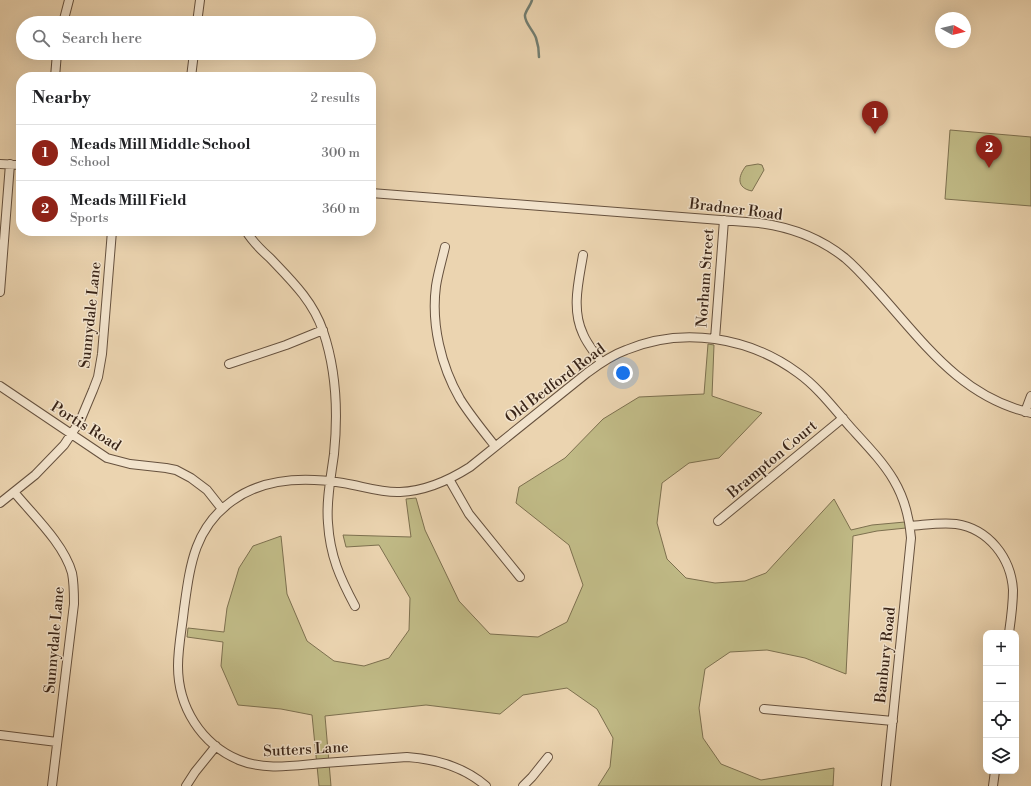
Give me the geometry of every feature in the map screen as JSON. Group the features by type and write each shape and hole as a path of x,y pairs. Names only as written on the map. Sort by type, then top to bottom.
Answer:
{"street":[{"path":"65,16 69,0"},
{"path":"198,16 200,0"},
{"path":"55,72 56,60"},
{"path":"192,72 193,60"},
{"path":"0,164 16,165"},
{"path":"0,292 10,164"},
{"name":"Bradner Road","path":"376,193 759,223 782,227 807,235 831,249 858,270 938,359 955,375 988,397 1028,412"},
{"name":"Norham Street","path":"715,339 724,220"},
{"name":"Sunnydale Lane","path":"0,503 50,461 64,445 80,421 93,390 101,364 112,236"},
{"path":"250,236 302,293 314,311 323,330 332,364 335,406 335,440 328,494 328,523 331,549 341,581 355,606"},
{"path":"445,247 436,285 435,296 436,321 440,347 450,379 458,395 495,446"},
{"path":"583,255 577,291 578,319 586,342 601,362"},
{"path":"229,364 286,345 323,330"},
{"name":"Old Bedford Road","path":"222,509 242,494 267,485 296,480 330,482 399,492 415,491 435,486 470,467 601,362 625,350 655,340 684,337 715,339 750,347 786,364 811,384 893,476 905,502 910,526"},
{"name":"Portis Road","path":"0,386 100,454 114,461 166,468 186,475 207,490 222,509"},
{"path":"1028,412 1031,396"},
{"name":"Brampton Court","path":"718,521 842,418"},
{"path":"449,479 469,514 520,577"},
{"name":"Sunnydale Lane","path":"14,492 61,549 69,564 73,581 74,604 52,786"},
{"name":"Sutters Lane","path":"222,509 212,519 204,531 193,557 188,576 178,665 180,690 188,712 200,731 227,754 240,760 267,767 407,757 421,758 450,765 472,776 486,786"},
{"path":"910,526 944,524 962,526 977,531 997,548 1006,562 1012,581 1009,630"},
{"name":"Banbury Road","path":"886,786 910,551 910,526"},
{"path":"764,709 893,721"},
{"path":"0,735 57,742"},
{"path":"186,786 216,746"},
{"path":"523,786 548,758"},
{"path":"993,786 995,774"}],"shaded area":[{"path":"950,130 1031,137 1031,206 945,199"},
{"path":"758,164 762,165 764,170 752,191 743,187 740,178 746,166"},
{"path":"708,344 714,345 712,396 762,413 719,458 689,463 662,483 657,523 667,559 686,578 715,583 745,581 766,573 834,499 851,530 872,525 905,522 906,528 877,531 853,536 846,674 805,658 767,650 730,652 705,669 699,708 703,738 721,764 761,780 834,768 833,786 598,786 610,767 613,738 597,709 567,688 523,695 500,714 426,705 325,716 331,786 319,786 312,715 281,709 238,705 221,666 223,642 187,637 188,628 224,632 227,608 239,568 253,546 281,536 287,594 307,641 334,661 364,666 389,658 409,630 410,598 379,545 346,547 343,535 411,537 406,499 416,498 425,530 459,601 490,634 538,637 567,622 583,585 569,545 516,503 519,487 565,458 603,419 639,397 704,394"}],"waterway":[{"path":"532,0 525,18 536,38 539,57"}],"place":[{"name":"Meads Mill Middle School","path":"875,134"},
{"name":"Meads Mill Field","path":"989,168"}]}
